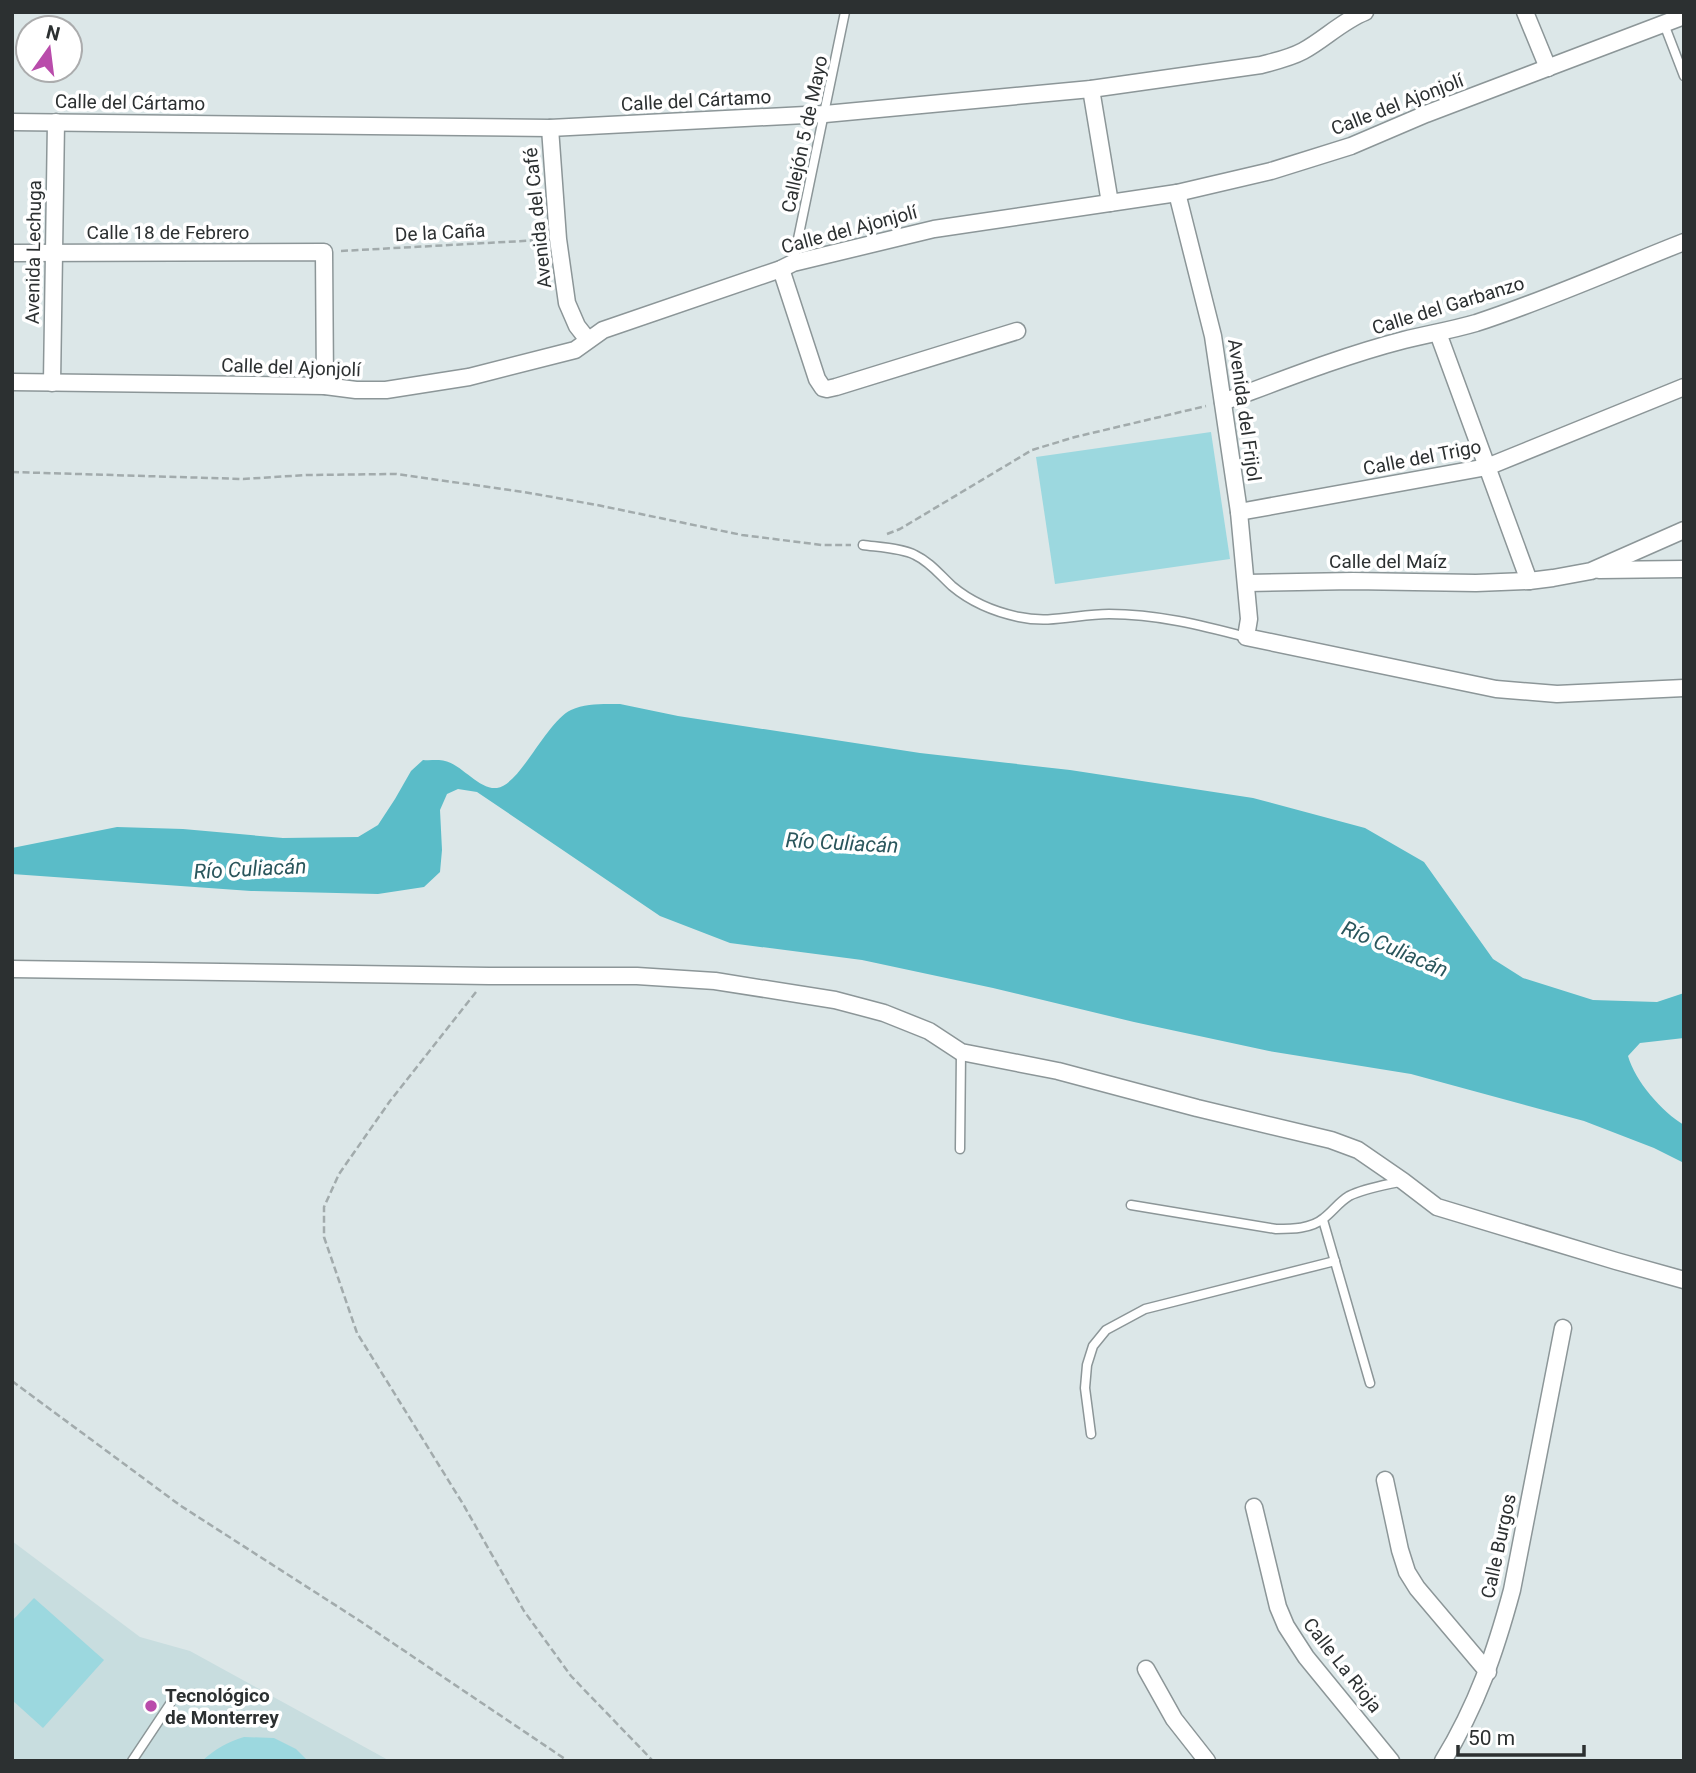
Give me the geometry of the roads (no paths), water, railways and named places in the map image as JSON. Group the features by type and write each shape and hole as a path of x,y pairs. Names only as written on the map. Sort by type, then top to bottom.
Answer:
{"street":[{"name":"Calle del Cártamo","path":"12,122 550,128 825,114 1091,89 1261,65 1285,59 1304,50 1349,19 1365,12"},
{"path":"1525,12 1548,68"},
{"name":"Calle del Ajonjolí","path":"12,382 325,386 386,390 469,377 575,350 603,330 787,266 934,229 1177,193 1271,171 1350,146 1426,114 1684,16"},
{"path":"1091,89 1110,203"},
{"name":"Avenida Lechuga","path":"52,383 56,122"},
{"name":"Avenida del Café","path":"550,128 558,239 567,303 577,327 588,340"},
{"name":"Avenida del Frijol","path":"1177,193 1213,336 1239,512 1247,583 1247,637"},
{"name":"Calle del Garbanzo","path":"1223,402 1345,358 1405,340 1438,334 1527,305 1684,242"},
{"name":"Calle 18 de Febrero","path":"12,253 324,252 325,386"},
{"path":"787,266 817,379 823,388 836,387 1017,331"},
{"path":"1438,334 1529,581"},
{"name":"Calle del Trigo","path":"1239,512 1487,467 1684,387"},
{"path":"1591,570 1684,530"},
{"path":"1591,570 1684,569"},
{"name":"Calle del Maíz","path":"1247,583 1529,581 1591,570"},
{"path":"1247,637 1496,689 1557,694 1684,688"},
{"path":"12,969 637,976 729,983 835,1000 884,1013 929,1031 961,1052 1058,1071 1331,1140 1358,1150 1437,1207 1684,1280"},
{"name":"Calle Burgos","path":"1444,1759 1461,1732 1488,1672 1501,1632 1563,1328"},
{"path":"1385,1480 1407,1572 1417,1588 1488,1672"},
{"name":"Calle La Rioja","path":"1254,1507 1278,1608 1286,1626 1306,1657 1391,1761"},
{"path":"1146,1669 1174,1719 1207,1761"},
{"path":"1444,1759 1462,1761"}],"lane":[{"name":"Callejón 5 de Mayo","path":"787,266 825,114 845,12"},
{"path":"1664,24 1684,76"},
{"path":"863,545 914,553 953,587 996,612 1023,618 1060,620 1087,614 1140,615 1247,637"},
{"path":"960,1149 961,1052"},
{"path":"1131,1205 1276,1229 1298,1229 1323,1220 1349,1197 1403,1181"},
{"path":"1323,1220 1370,1382"},
{"path":"1091,1434 1085,1388 1087,1366 1093,1346 1106,1330 1145,1310 1335,1261"},
{"path":"132,1761 170,1704"}],"water":[{"name":"Río Culiacán","path":"620,704 678,716 920,753 1070,770 1253,798 1365,828 1424,862 1493,959 1523,978 1593,1000 1657,1002 1684,993 1684,1038 1640,1043 1628,1056 1650,1095 1684,1125 1684,1163 1654,1148 1584,1121 1411,1074 1269,1051 862,960 730,943 660,916 477,792 458,789 447,794 440,810 440,872 424,887 378,894 251,891 12,874 12,848 117,827 183,829 283,838 358,837 378,825 411,771 423,760 451,763 484,785 497,788 515,776 552,727 571,710 589,705"}],"place":[{"name":"Tecnológico de Monterrey","path":"151,1706"}]}
